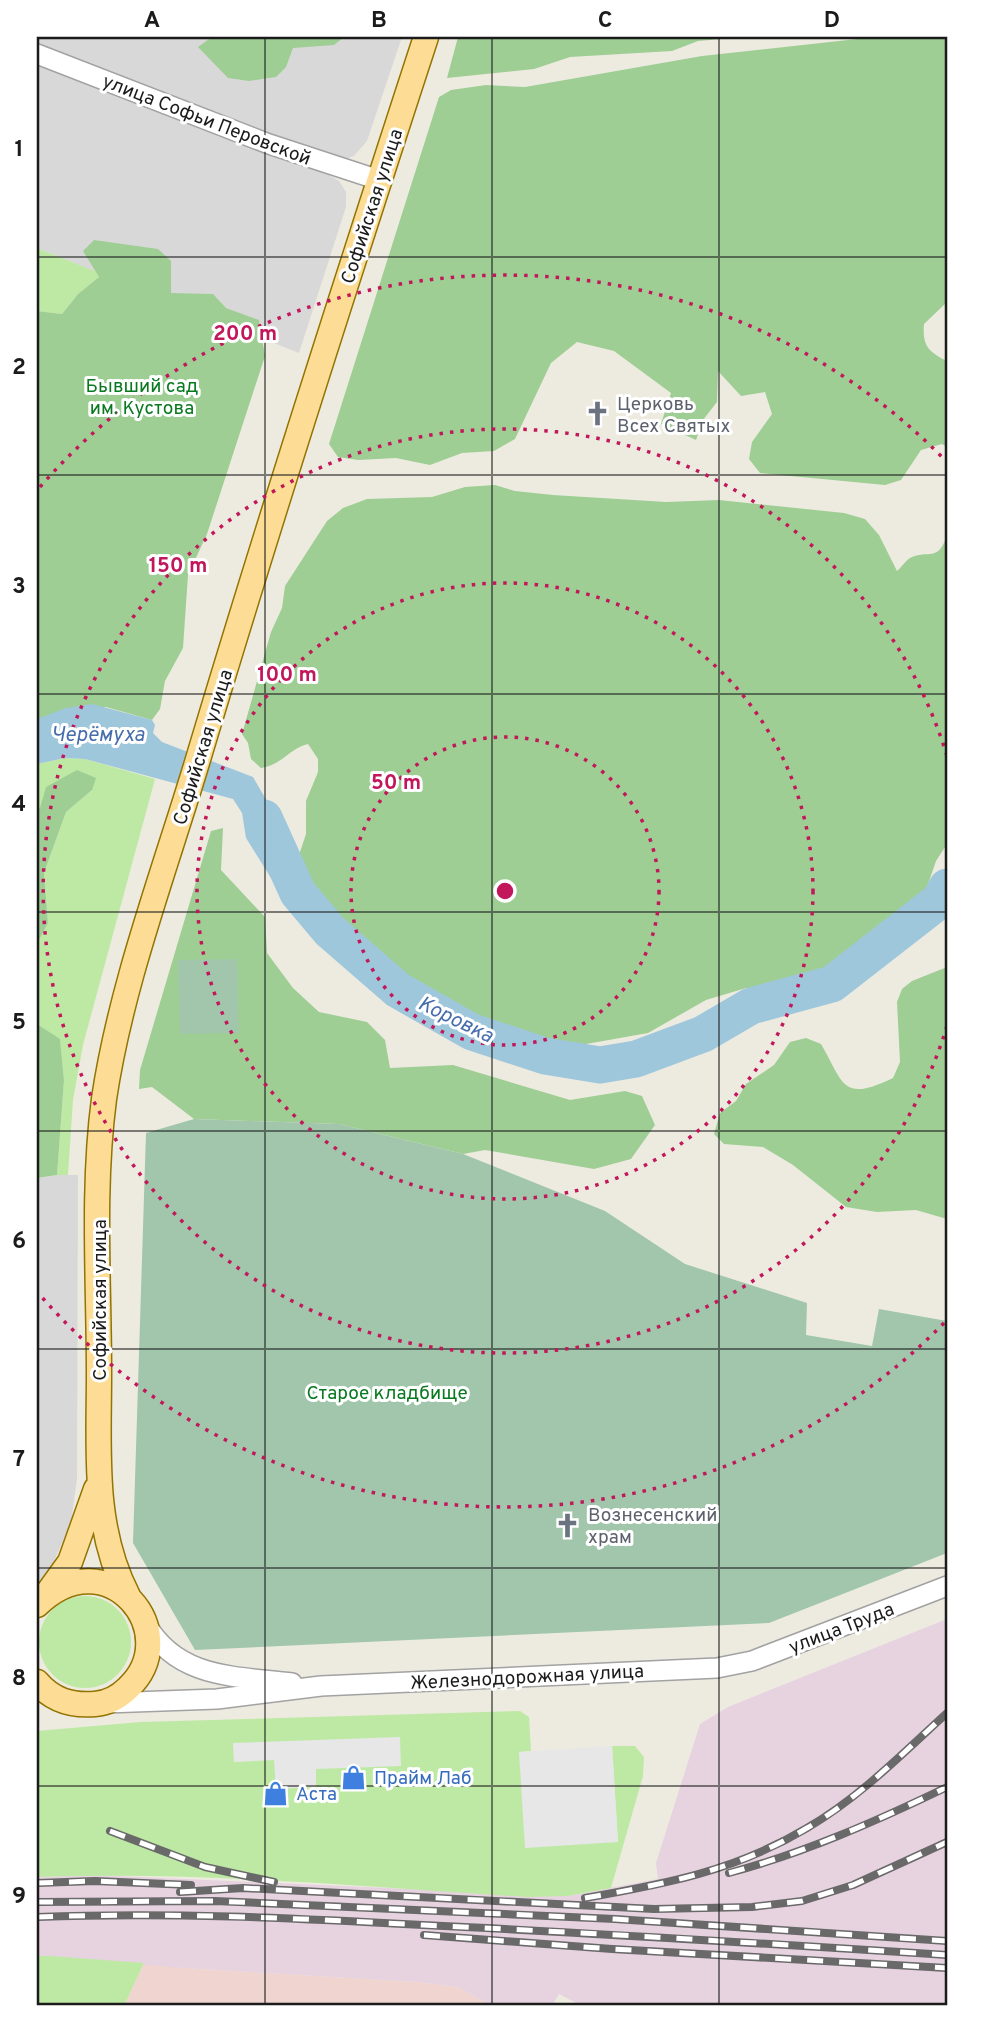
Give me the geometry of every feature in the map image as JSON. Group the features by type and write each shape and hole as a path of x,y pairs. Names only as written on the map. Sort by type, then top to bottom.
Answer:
{"main road":[{"name":"Софийская улица","path":"90,1704 126,1691 142,1670 148,1643 134,1605 113,1568 106,1543 99,1478 98,1197 102,1116 120,1025 209,723 426,37"},
{"name":"Софийская улица","path":"43,1598 70,1562 85,1526 99,1478"},
{"path":"43,1598 68,1583 89,1580 110,1585 134,1605"},
{"path":"37,1682 54,1697 90,1704"},
{"name":"Железнодорожная улица","path":"37,1708 90,1704"}],"street":[{"name":"улица Софьи Перовской","path":"37,54 269,144 379,180"},
{"name":"улица Труда","path":"734,1665 806,1641 947,1586"},
{"name":"Железнодорожная улица","path":"134,1605 159,1643 183,1662 223,1675 321,1686"},
{"name":"Железнодорожная улица","path":"90,1704 217,1699 321,1686 734,1665"}],"shaded area":[{"path":"37,37 402,37 367,141 354,156 346,159 334,157 327,174 339,181 346,192 346,207 299,353 37,248"},
{"path":"78,1175 77,1479 71,1522 52,1566 37,1585 37,1178"},
{"path":"947,1619 947,2006 582,2006 559,1994 552,2006 492,2006 458,1987 418,1982 37,1956 37,1877 95,1875 568,1896 658,1879 656,1863 700,1724 728,1707"},
{"path":"400,1737 401,1766 316,1769 316,1787 276,1789 274,1760 234,1762 233,1743"},
{"path":"612,1746 618,1842 525,1848 519,1752"},
{"path":"144,1963 183,1968 418,1982 458,1987 492,2006 124,2006"}],"green space":[{"path":"212,37 344,37 334,45 293,48 286,67 276,77 249,81 228,78 198,47"},
{"path":"458,37 746,37 698,41 672,51 570,57 534,69 447,78"},
{"path":"875,37 947,37 947,302 924,324 924,338 936,355 947,361 947,447 942,444 921,450 901,480 885,485 760,473 749,459 752,442 772,414 765,392 741,396 718,371 717,402 703,420 696,440 661,424 671,393 614,351 577,342 551,363 515,439 494,451 462,453 430,465 396,458 358,460 338,457 329,444 439,97 451,90 486,85 525,87 702,56"},
{"name":"Бывший сад им. Кустова","path":"94,240 158,249 171,261 171,293 213,294 226,308 259,320 265,356 207,534 188,575 183,648 165,681 160,709 152,720 106,707 37,719 37,311 62,314 78,294 99,277 83,251"},
{"path":"37,248 97,272 99,277 78,294 62,314 37,311"},
{"path":"495,485 515,491 553,495 666,502 719,500 844,513 865,519 879,535 897,571 910,558 936,552 944,544 947,535 947,844 936,861 926,890 837,960 812,975 767,990 746,988 706,1000 648,1033 575,1046 493,1028 441,1002 389,970 319,905 297,861 306,834 306,801 318,772 318,759 308,744 275,764 261,768 251,759 248,743 242,734 271,632 282,608 285,586 327,521 343,508 367,499 432,497 465,487"},
{"path":"65,758 85,759 155,779 83,1045 73,1100 68,1175 57,1175 64,1080 60,1040 37,1024 37,944 48,923 44,873 66,812 92,790 37,809 37,764"},
{"path":"77,770 96,778 92,790 66,812 44,873 48,923 37,944 37,809 40,808 46,787"},
{"path":"223,828 221,870 265,917 267,953 293,988 319,1012 367,1022 385,1040 390,1068 453,1065 570,1100 625,1091 642,1096 655,1125 631,1159 594,1169 485,1150 463,1154 339,1124 194,1119 152,1087 139,1089 140,1070 211,831"},
{"path":"237,959 239,1033 180,1034 178,960"},
{"path":"947,967 947,1219 916,1210 877,1212 846,1207 793,1165 763,1147 724,1144 714,1134 720,1113 736,1101 746,1084 774,1065 790,1042 806,1038 821,1044 840,1078 853,1089 863,1089 893,1078 900,1062 897,1002 902,989 912,981"},
{"path":"37,1024 60,1039 64,1080 57,1175 37,1178"},
{"name":"Старое кладбище","path":"194,1119 339,1124 463,1154 605,1211 685,1264 807,1303 806,1335 872,1346 879,1309 947,1321 947,1553 769,1623 195,1650 133,1543 146,1133"},
{"path":"85,1596 103,1600 117,1610 127,1624 131,1642 127,1660 117,1674 103,1684 85,1688 67,1684 53,1674 43,1660 39,1642 43,1624 53,1610 67,1600"},
{"path":"520,1711 529,1717 531,1751 519,1752 618,1842 612,1746 635,1746 644,1757 643,1776 611,1888 568,1896 526,1897 220,1878 37,1877 37,1731 140,1722"},
{"path":"37,1956 144,1963 124,2006 37,2006"}],"water":[{"name":"Черёмуха","path":"92,704 152,720 155,725 153,733 162,742 253,777 296,851 271,878 246,838 242,813 233,799 85,759 65,758 37,764 37,719 66,708"}],"waterway":[{"name":"Коровка","path":"264,818 298,893 330,931 398,990 472,1032 545,1056 600,1065 636,1059 703,1034 751,1006 832,984 940,900 947,887"}],"railway":[{"path":"585,1898 699,1874 780,1843 845,1803 947,1713"},
{"path":"729,1873 840,1835 947,1787"},
{"path":"110,1831 205,1867 274,1882"},
{"path":"180,1892 243,1888 654,1909 752,1907 802,1901 853,1885 947,1842"},
{"path":"37,1883 95,1881 191,1885"},
{"path":"37,1902 215,1901 615,1919 947,1941"},
{"path":"37,1917 182,1915 278,1918 947,1955"},
{"path":"424,1935 612,1949 947,1968"}],"place":[{"name":"Церковь Всех Святых","path":"597,414"},
{"name":"Вознесенский храм","path":"568,1525"},
{"name":"Прайм Лаб","path":"354,1777"},
{"name":"Аста","path":"276,1793"}]}
